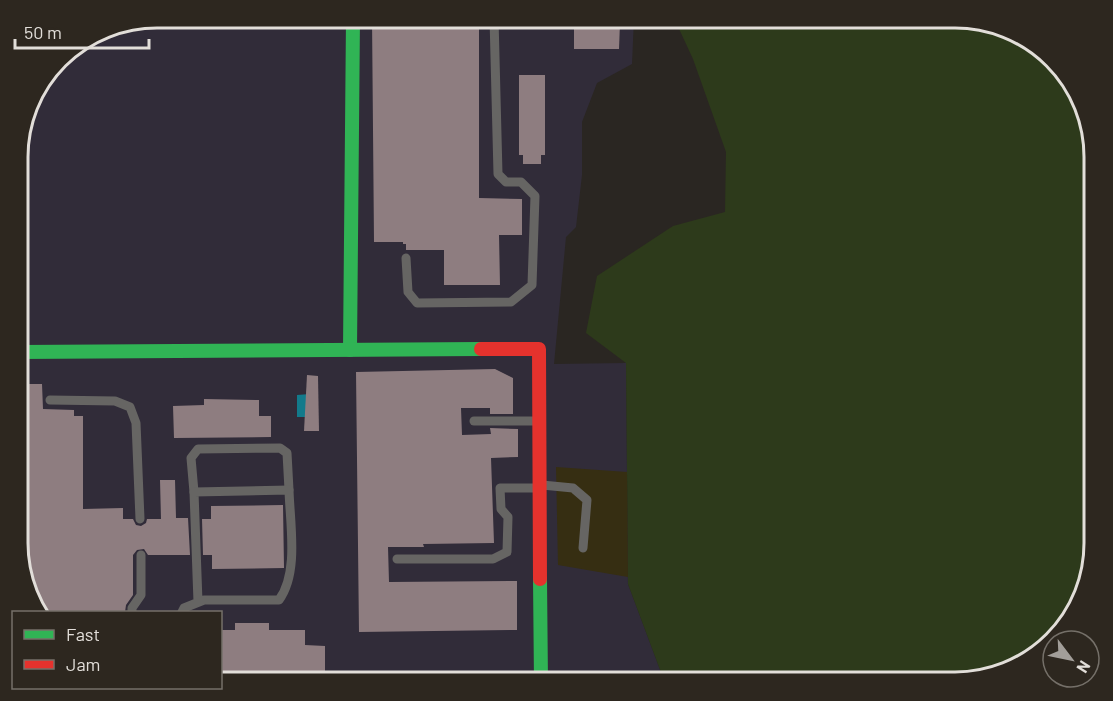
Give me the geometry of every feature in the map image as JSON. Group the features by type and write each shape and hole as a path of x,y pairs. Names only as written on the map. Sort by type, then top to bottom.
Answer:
{"street":[{"path":"350,350 353,28"},
{"path":"28,352 539,349 541,672"}],"lane":[{"path":"406,258 408,292 417,303 511,302 532,285 535,196 521,182 506,182 498,174 494,28"},
{"path":"50,400 115,401 130,407 136,423 140,519"},
{"path":"474,421 539,422"},
{"path":"182,611 184,608 204,600 279,600 287,590 291,568 289,490 287,453 280,448 198,449 191,458 198,602"},
{"path":"397,559 493,559 507,552 508,517 501,509 500,488 573,488 587,500 583,548"},
{"path":"194,492 289,490"},
{"path":"132,611 141,595 141,555"}],"shaded area":[{"path":"157,28 634,28 632,64 597,83 582,122 582,175 576,227 566,237 554,364 626,363 628,584 661,672 222,672 222,611 48,611 35,585 28,544 28,157 38,108 60,72 72,60 100,42 124,33"}],"green space":[{"path":"679,28 956,28 973,30 997,35 1027,50 1053,72 1063,86 1078,116 1084,149 1084,552 1078,585 1063,615 1053,629 1041,629 1041,641 1027,651 997,666 964,672 661,672 628,584 626,363 586,333 597,276 673,226 725,212 726,152 693,59"}],"sand":[{"path":"556,467 627,472 628,577 558,565"}],"water":[{"path":"310,394 310,417 297,417 297,395"}],"building":[{"path":"372,28 479,28 479,198 522,199 522,235 499,235 500,285 444,285 444,250 406,250 406,244 403,242 374,242"},
{"path":"574,28 620,28 619,49 574,49"},
{"path":"519,75 545,75 545,155 541,155 541,164 523,164 523,155 519,155"},
{"path":"495,369 513,378 513,414 490,414 490,408 461,408 462,435 491,434 490,428 518,429 518,457 491,458 494,543 388,547 389,582 517,581 517,630 359,632 356,372"},
{"path":"307,375 318,376 319,431 304,431"},
{"path":"28,384 42,384 43,409 74,410 74,416 83,416 83,509 123,508 123,519 133,519 136,525 141,526 146,523 147,519 161,519 160,480 175,480 176,518 188,518 190,555 148,555 144,549 137,550 133,555 133,595 126,605 125,611 48,611 42,601 31,569 28,544"},
{"path":"204,399 259,400 259,416 271,416 271,437 174,438 173,406 204,405"},
{"path":"283,505 284,568 212,569 212,555 203,555 202,519 211,519 211,506"},
{"path":"235,623 269,623 269,630 305,630 305,645 325,646 325,672 222,672 222,630 235,630"}],"traffic: fast":[{"path":"350,350 353,28"},
{"path":"28,352 481,349"},
{"path":"540,579 541,672"}],"traffic: jam":[{"path":"481,349 539,349 540,579"}]}
